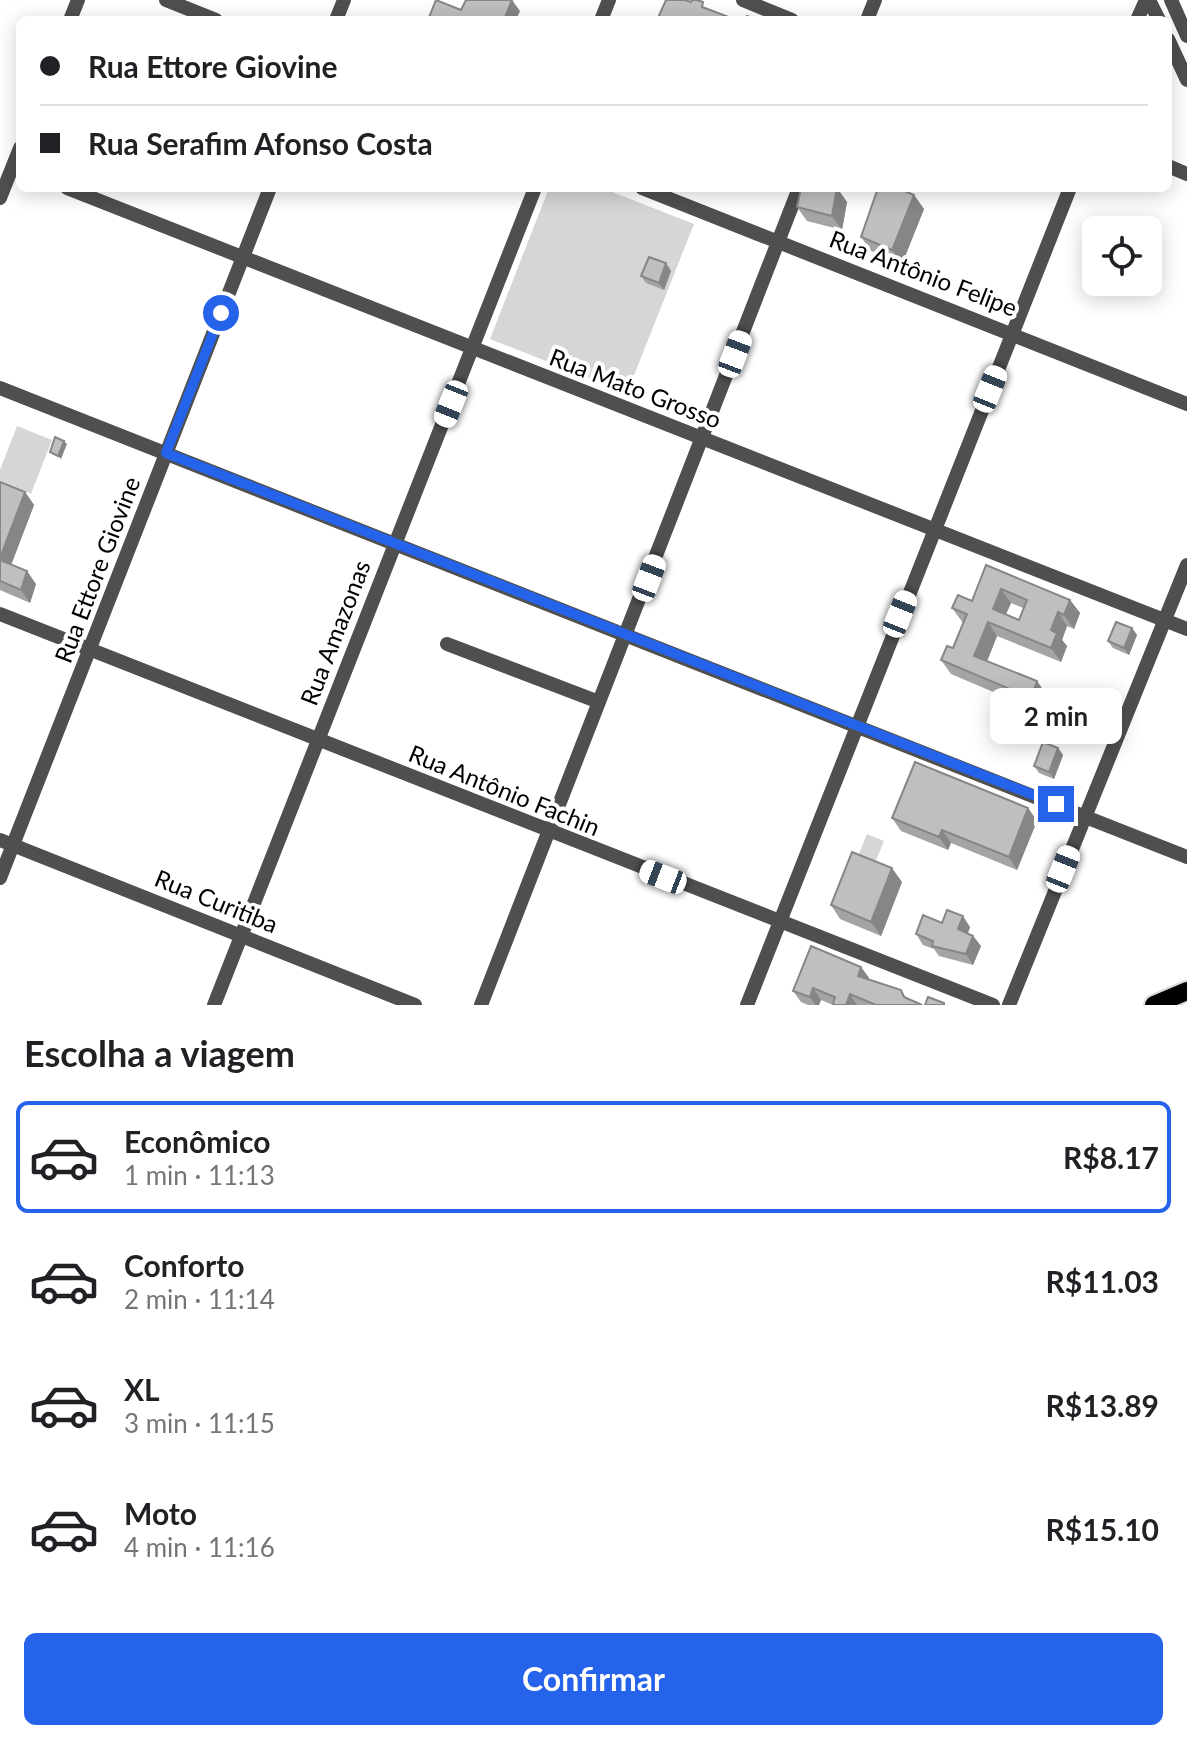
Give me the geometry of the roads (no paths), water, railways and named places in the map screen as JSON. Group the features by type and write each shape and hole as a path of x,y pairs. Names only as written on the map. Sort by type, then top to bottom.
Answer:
{"main road":[{"path":"1154,1005 1187,991"}],"street":[{"path":"166,0 206,16"},
{"path":"743,0 782,16"},
{"path":"1171,0 1186,30"},
{"path":"1172,48 1187,80"},
{"path":"0,198 11,166"},
{"name":"Rua Mato Grosso","path":"77,192 1187,629"},
{"name":"Rua Ettore Giovine","path":"0,878 7,842 92,650 268,192"},
{"name":"Rua Amazonas","path":"214,1005 533,192"},
{"name":"Rua Antônio Felipe","path":"652,192 1187,404"},
{"path":"481,1005 797,192"},
{"path":"747,1005 855,725 1068,192"},
{"path":"0,388 628,633 1187,857"},
{"path":"1009,1005 1187,565"},
{"name":"Rua Antônio Fachin","path":"0,614 548,833 993,1005"},
{"path":"447,644 599,702"},
{"name":"Rua Curitiba","path":"7,842 415,1005"}]}
